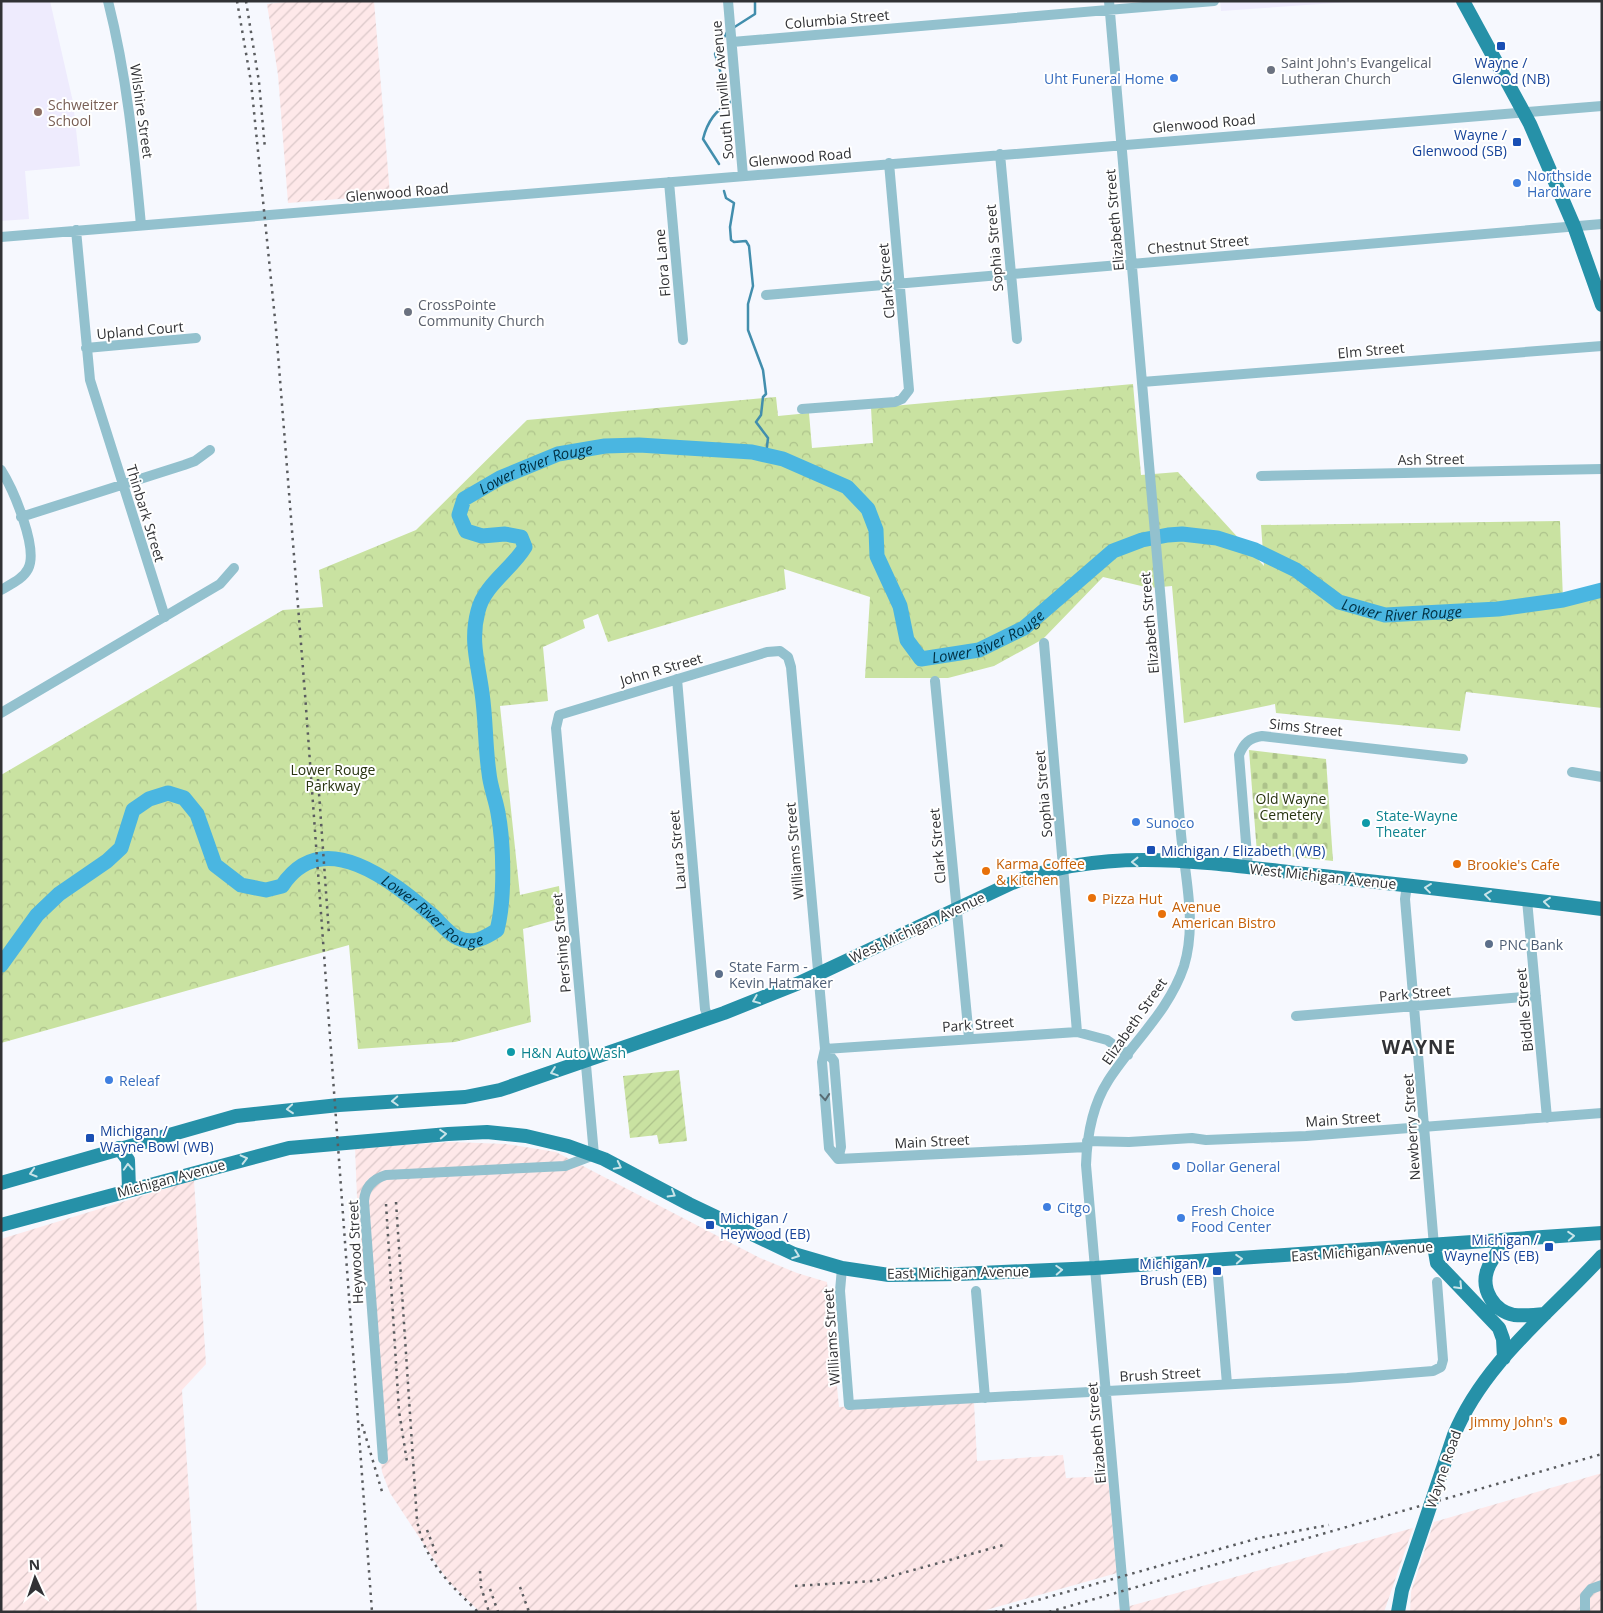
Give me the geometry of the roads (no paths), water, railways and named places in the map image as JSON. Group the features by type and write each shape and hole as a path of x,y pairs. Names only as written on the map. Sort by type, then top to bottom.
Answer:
{"main road":[{"path":"1463,1 1524,113 1574,226 1602,305"},
{"name":"West Michigan Avenue","path":"119,1148 236,1116 339,1104 465,1097 500,1090 709,1019 818,974 1030,876 1064,867 1099,862 1184,861 1407,885 1602,909"},
{"name":"East Michigan Avenue","path":"342,1142 487,1132 526,1136 568,1146 594,1155 776,1247 808,1259 867,1273 909,1276 1095,1268 1602,1233"},
{"name":"Michigan Avenue","path":"1,1224 289,1148 342,1142"},
{"path":"1,1183 119,1148 128,1160 129,1190"},
{"path":"1506,1241 1487,1271 1486,1285 1489,1296 1498,1307 1510,1314 1546,1314"},
{"path":"1434,1246 1437,1263 1499,1328 1503,1338 1504,1358"},
{"name":"Wayne Road","path":"1398,1612 1402,1590 1454,1435 1471,1401 1493,1369 1602,1256"}],"street":[{"name":"Wilshire Street","path":"108,1 120,51 130,112 141,226"},
{"name":"South Linville Avenue","path":"728,1 742,176"},
{"name":"Columbia Street","path":"732,42 1110,6 1214,1"},
{"name":"Elizabeth Street","path":"1110,6 1190,922 1184,965 1167,1002 1108,1081 1099,1099 1087,1144 1086,1165 1125,1612"},
{"name":"Glenwood Road","path":"1,237 1121,143 1602,106"},
{"name":"Sophia Street","path":"1000,154 1016,339"},
{"name":"Clark Street","path":"802,409 895,402 906,395 910,384 889,163"},
{"name":"Flora Lane","path":"669,182 683,340"},
{"name":"Chestnut Street","path":"766,295 1602,224"},
{"name":"Thinbark Street","path":"76,230 86,348 92,386 165,617"},
{"name":"Upland Court","path":"86,348 196,338"},
{"name":"Elm Street","path":"1142,382 1602,346"},
{"path":"21,517 195,462 210,450"},
{"name":"Ash Street","path":"1261,476 1602,469"},
{"path":"1,470 10,486 31,549 31,563 24,576 1,590"},
{"path":"1,713 220,584 234,568"},
{"name":"Sophia Street","path":"1044,643 1077,1032"},
{"name":"John R Street","path":"556,728 557,718 564,712 767,652 776,651 784,653"},
{"name":"Williams Street","path":"784,653 788,657 791,667 825,1048 834,1061 841,1147 838,1159"},
{"name":"Laura Street","path":"677,679 705,1009 709,1019"},
{"name":"Clark Street","path":"935,681 969,1038"},
{"name":"Pershing Street","path":"556,728 594,1155"},
{"name":"Sims Street","path":"1248,868 1239,755 1245,742 1254,737 1302,740 1463,759"},
{"path":"1572,772 1602,777"},
{"name":"Newberry Street","path":"1407,885 1405,899 1434,1246"},
{"name":"Biddle Street","path":"1527,900 1547,1118"},
{"name":"Park Street","path":"1296,1016 1536,996"},
{"name":"Park Street","path":"825,1048 1077,1032 1106,1040 1128,1055"},
{"name":"Main Street","path":"838,1159 1192,1138 1225,1139 1425,1127 1602,1113"},
{"name":"Heywood Street","path":"383,1459 364,1201 367,1189 376,1179 386,1175 565,1166 594,1155"},
{"name":"Williams Street","path":"842,1268 840,1291 849,1405"},
{"path":"1218,1276 1228,1384"},
{"name":"Brush Street","path":"849,1405 1357,1378 1433,1371 1441,1367 1443,1360 1437,1282"},
{"path":"976,1290 985,1398"},
{"path":"1584,1606 1587,1592 1602,1585"}],"waterway":[{"path":"733,28 755,14 755,1"},
{"path":"719,164 703,139 712,118 720,109 730,103 715,54 727,32"},
{"path":"724,191 726,198 734,203 730,227 731,240 734,242 746,241 749,246 753,286 748,304 748,330 763,370 766,394 763,397 761,415 756,422 768,438 766,455"},
{"name":"Lower River Rouge","path":"1,965 37,915 59,894 107,861 121,848 133,810 149,799 168,793 184,798 197,814 215,865 241,885 266,890 282,886 299,868 317,860 337,859 358,865 398,888 432,915 447,931 458,938 473,941 497,930 500,918 503,872 502,841 490,778 475,632 478,611 486,593 525,547 521,537 505,534 482,536 466,531 459,515 464,499 500,478 558,454 605,446 639,445 752,452 783,459 847,487 868,509 876,530 877,556 900,606 907,640 921,659 979,650 1024,628 1113,551 1142,540 1168,535 1182,534 1217,538 1255,550 1296,570 1339,602 1385,615 1498,609 1563,600 1602,590"}],"railway":[{"path":"237,1 251,82 276,329 305,694 372,1612"},
{"path":"246,1 259,82 265,149"},
{"path":"318,779 329,934"},
{"path":"396,1202 417,1520 420,1535 432,1560 448,1581 478,1612"},
{"path":"386,1204 399,1411 407,1462"},
{"path":"362,1424 383,1495"},
{"path":"1049,1612 1602,1454"},
{"path":"995,1612 1259,1538 1329,1525"},
{"path":"427,1530 437,1556"},
{"path":"795,1586 874,1581 1007,1544"},
{"path":"480,1571 481,1587 489,1612"},
{"path":"520,1587 529,1612"},
{"path":"490,1589 498,1612"}],"place":[{"name":"Wayne / Glenwood (NB)","path":"1501,46"},
{"name":"Saint John's Evangelical Lutheran Church","path":"1271,70"},
{"name":"Uht Funeral Home","path":"1174,78"},
{"name":"Schweitzer School","path":"38,112"},
{"name":"Wayne / Glenwood (SB)","path":"1517,142"},
{"name":"Northside Hardware","path":"1517,183"},
{"name":"CrossPointe Community Church","path":"408,312"},
{"name":"Sunoco","path":"1136,822"},
{"name":"State-Wayne Theater","path":"1366,823"},
{"name":"Michigan / Elizabeth (WB)","path":"1151,850"},
{"name":"Brookie's Cafe","path":"1457,864"},
{"name":"Karma Coffee & Kitchen","path":"986,871"},
{"name":"Pizza Hut","path":"1092,898"},
{"name":"Avenue American Bistro","path":"1162,914"},
{"name":"PNC Bank","path":"1489,944"},
{"name":"State Farm - Kevin Hatmaker","path":"719,974"},
{"name":"H&N Auto Wash","path":"511,1052"},
{"name":"Releaf","path":"109,1080"},
{"name":"Michigan / Wayne Bowl (WB)","path":"90,1138"},
{"name":"Dollar General","path":"1176,1166"},
{"name":"Citgo","path":"1047,1207"},
{"name":"Fresh Choice Food Center","path":"1181,1218"},
{"name":"Michigan / Heywood (EB)","path":"710,1225"},
{"name":"Michigan / Wayne NS (EB)","path":"1549,1247"},
{"name":"Michigan / Brush (EB)","path":"1217,1271"},
{"name":"Jimmy John's","path":"1563,1421"}],"district":[{"name":"WAYNE","path":"1419,1047"}],"park label":[{"name":"Lower Rouge Parkway","path":"333,778"},
{"name":"Old Wayne Cemetery","path":"1291,806"}]}
